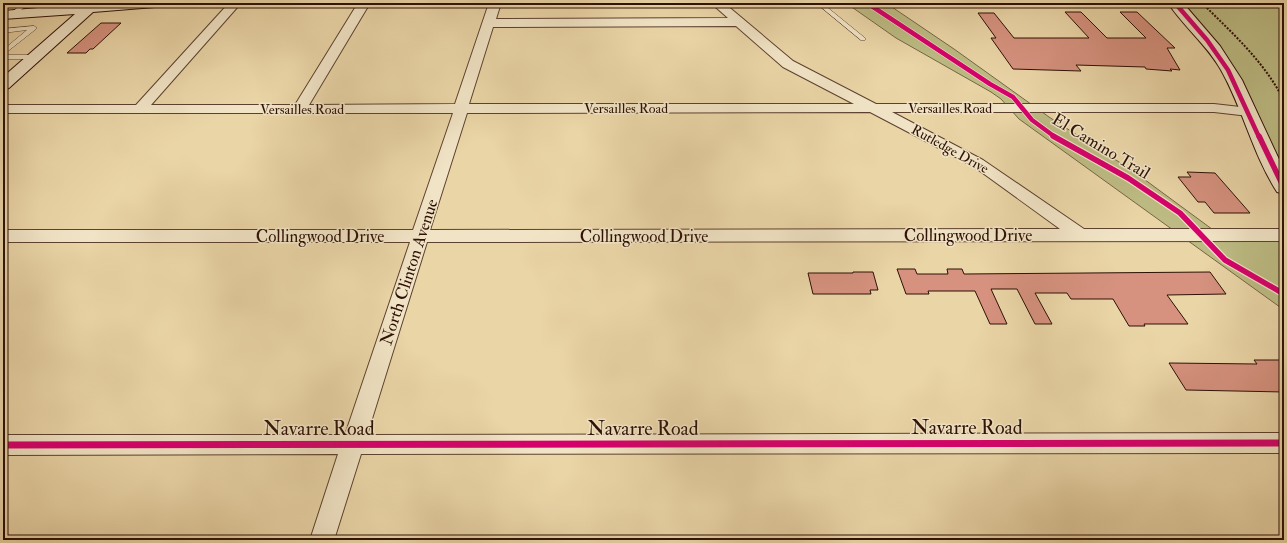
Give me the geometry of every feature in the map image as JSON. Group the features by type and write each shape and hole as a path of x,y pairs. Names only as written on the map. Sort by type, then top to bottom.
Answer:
{"main road":[{"path":"8,15 91,6 155,3"},
{"path":"1175,3 1205,37 1229,71 1249,112 1272,167 1284,188"},
{"path":"3,85 91,6"}],"street":[{"path":"140,109 235,3"},
{"path":"299,109 364,3"},
{"name":"North Clinton Avenue","path":"322,540 495,3"},
{"name":"Rutledge Drive","path":"717,3 788,64 978,163 1080,235"},
{"path":"489,23 738,22"},
{"name":"Versailles Road","path":"3,108 1214,108 1249,112"},
{"name":"Collingwood Drive","path":"3,236 1284,235"},
{"name":"Navarre Road","path":"3,445 1284,443"}],"lane":[{"path":"8,15 26,3"},
{"path":"818,3 862,39"},
{"path":"3,31 34,28 3,53"},
{"path":"3,57 35,57"}],"path":[{"path":"1202,3 1256,60 1275,85 1284,101"}],"shaded area":[{"path":"846,3 886,3 954,49 1049,117 1133,171 1220,235 1284,235 1284,310 1019,119 1001,99 896,38"},
{"path":"1175,3 1284,3 1284,188 1232,76"}],"building":[{"path":"1065,12 1081,12 1107,38 1146,38 1120,12 1137,12 1175,48 1167,48 1180,70 1170,69 1172,71 1146,69 1145,67 1076,65 1081,71 1013,69 991,38 996,38 978,13 994,13 1014,38 1089,38"},
{"path":"101,23 121,23 93,49 90,49 86,53 67,53"},
{"path":"1187,172 1215,173 1250,213 1214,213 1205,202 1198,202 1178,177 1191,177"},
{"path":"897,269 915,269 917,274 948,274 947,269 962,269 964,274 1210,272 1226,294 1167,295 1188,324 1144,324 1145,326 1129,326 1113,299 1071,299 1067,293 1035,293 1052,324 1035,324 1017,289 991,289 1007,324 990,324 975,291 928,291 929,294 906,294"},
{"path":"873,272 878,290 870,290 871,294 813,294 808,273"},
{"path":"1254,360 1284,360 1284,392 1186,390 1169,363 1257,364"}],"cycle path":[{"name":"El Camino Trail","path":"867,3 990,84 1013,97 1032,120 1055,137 1128,178 1180,213 1225,260 1284,294"},
{"path":"1175,3 1222,59 1234,80 1270,162 1284,188"},
{"path":"3,445 1284,443"}]}
